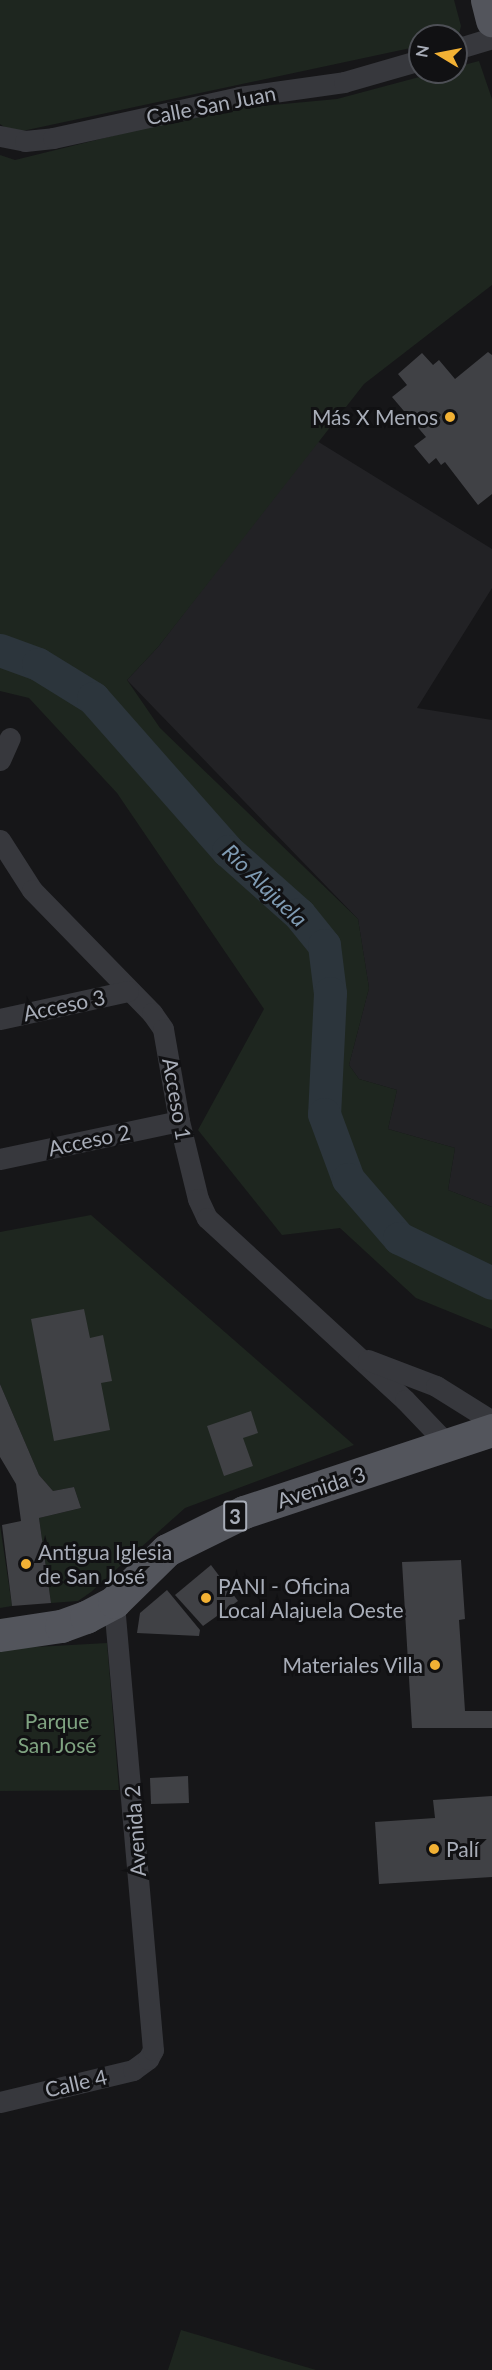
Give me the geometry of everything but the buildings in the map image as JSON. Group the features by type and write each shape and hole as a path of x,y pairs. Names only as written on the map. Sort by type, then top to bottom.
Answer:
{"main road":[{"path":"487,0 492,20"},
{"name":"Avenida 3","path":"0,1635 61,1626 114,1602 167,1550 197,1533 244,1512 492,1430"}],"street":[{"path":"468,45 492,38"},
{"name":"Calle San Juan","path":"0,136 25,141 53,138 239,97 344,82 408,63"},
{"path":"0,760 10,738"},
{"name":"Acceso 1","path":"0,840 32,890 128,991 152,1013 163,1029 179,1120 198,1199 207,1218 405,1400 448,1446"},
{"name":"Acceso 3","path":"0,1019 128,991"},
{"name":"Acceso 2","path":"0,1159 179,1120"},
{"name":"Acceso 1","path":"353,1354 436,1386 492,1421"},
{"name":"Avenida 2","path":"114,1602 154,2040 148,2059"},
{"name":"Calle 4","path":"0,2102 133,2070 148,2059"}],"shaded area":[{"path":"317,441 492,549 492,588 417,708 492,720 492,1207 448,1190 455,1148 388,1129 397,1090 359,1079 349,1065 369,988 358,919 127,680 158,647"}],"green space":[{"path":"0,0 454,0 460,24 408,24 408,49 13,133 0,124"},
{"path":"479,61 492,99 492,285 364,384 158,647 127,680 160,728 358,919 369,988 349,1065 359,1079 397,1090 388,1129 455,1148 448,1190 492,1207 492,1329 416,1298 340,1228 282,1235 198,1130 264,1009 117,793 29,698 0,691 0,155 15,160 218,110 337,99 408,80 408,84 468,84 468,64"},
{"path":"91,1215 354,1445 185,1508 91,1592 78,1601 51,1603 39,1518 81,1508 74,1487 53,1491 39,1475 0,1384 0,1232"},
{"path":"0,1525 12,1606 0,1608"},
{"name":"Parque San José","path":"107,1643 119,1790 0,1791 0,1649"},
{"path":"181,2330 316,2370 168,2370"}],"waterway":[{"name":"Río Alajuela","path":"0,650 38,664 93,698 228,851 299,914 324,945 330,993 324,1114 348,1179 399,1238 492,1283"}],"place":[{"name":"Más X Menos","path":"450,417"},
{"name":"Antigua Iglesia de San José","path":"26,1564"},
{"name":"PANI - Oficina Local Alajuela Oeste","path":"206,1598"},
{"name":"Materiales Villa","path":"435,1665"},
{"name":"Palí","path":"434,1849"}]}
